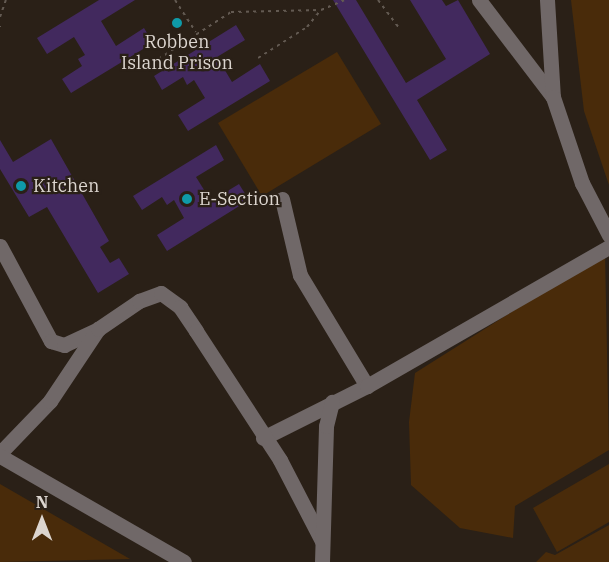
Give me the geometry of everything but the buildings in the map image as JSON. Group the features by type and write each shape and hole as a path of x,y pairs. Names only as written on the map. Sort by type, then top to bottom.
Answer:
{"street":[{"path":"479,0 553,97"},
{"path":"547,0 553,97 582,183 609,235"},
{"path":"282,200 300,275 367,386"},
{"path":"0,246 51,341 64,345 98,330 152,295 170,297 263,438 322,541"},
{"path":"263,438 367,386 609,247"},
{"path":"98,330 50,400 0,454 184,562"},
{"path":"322,562 326,426 332,402"}],"path":[{"path":"0,17 6,0"},
{"path":"176,0 196,32"},
{"path":"146,67 196,32 231,12 321,10 344,0"},
{"path":"378,0 398,27"},
{"path":"258,58 307,27 321,10"}],"shaded area":[{"path":"571,0 609,0 609,185 584,111"},
{"path":"337,52 381,124 262,196 218,123"},
{"path":"605,253 609,450 515,506 513,538 460,528 411,485 409,422 415,373"},
{"path":"609,464 609,522 557,552 533,508"},
{"path":"0,484 130,559 0,562"},
{"path":"609,525 609,562 536,562 546,552 555,555"}],"place":[{"name":"Robben Island Prison","path":"177,23"},
{"name":"Kitchen","path":"21,186"},
{"name":"E-Section","path":"187,199"}]}
